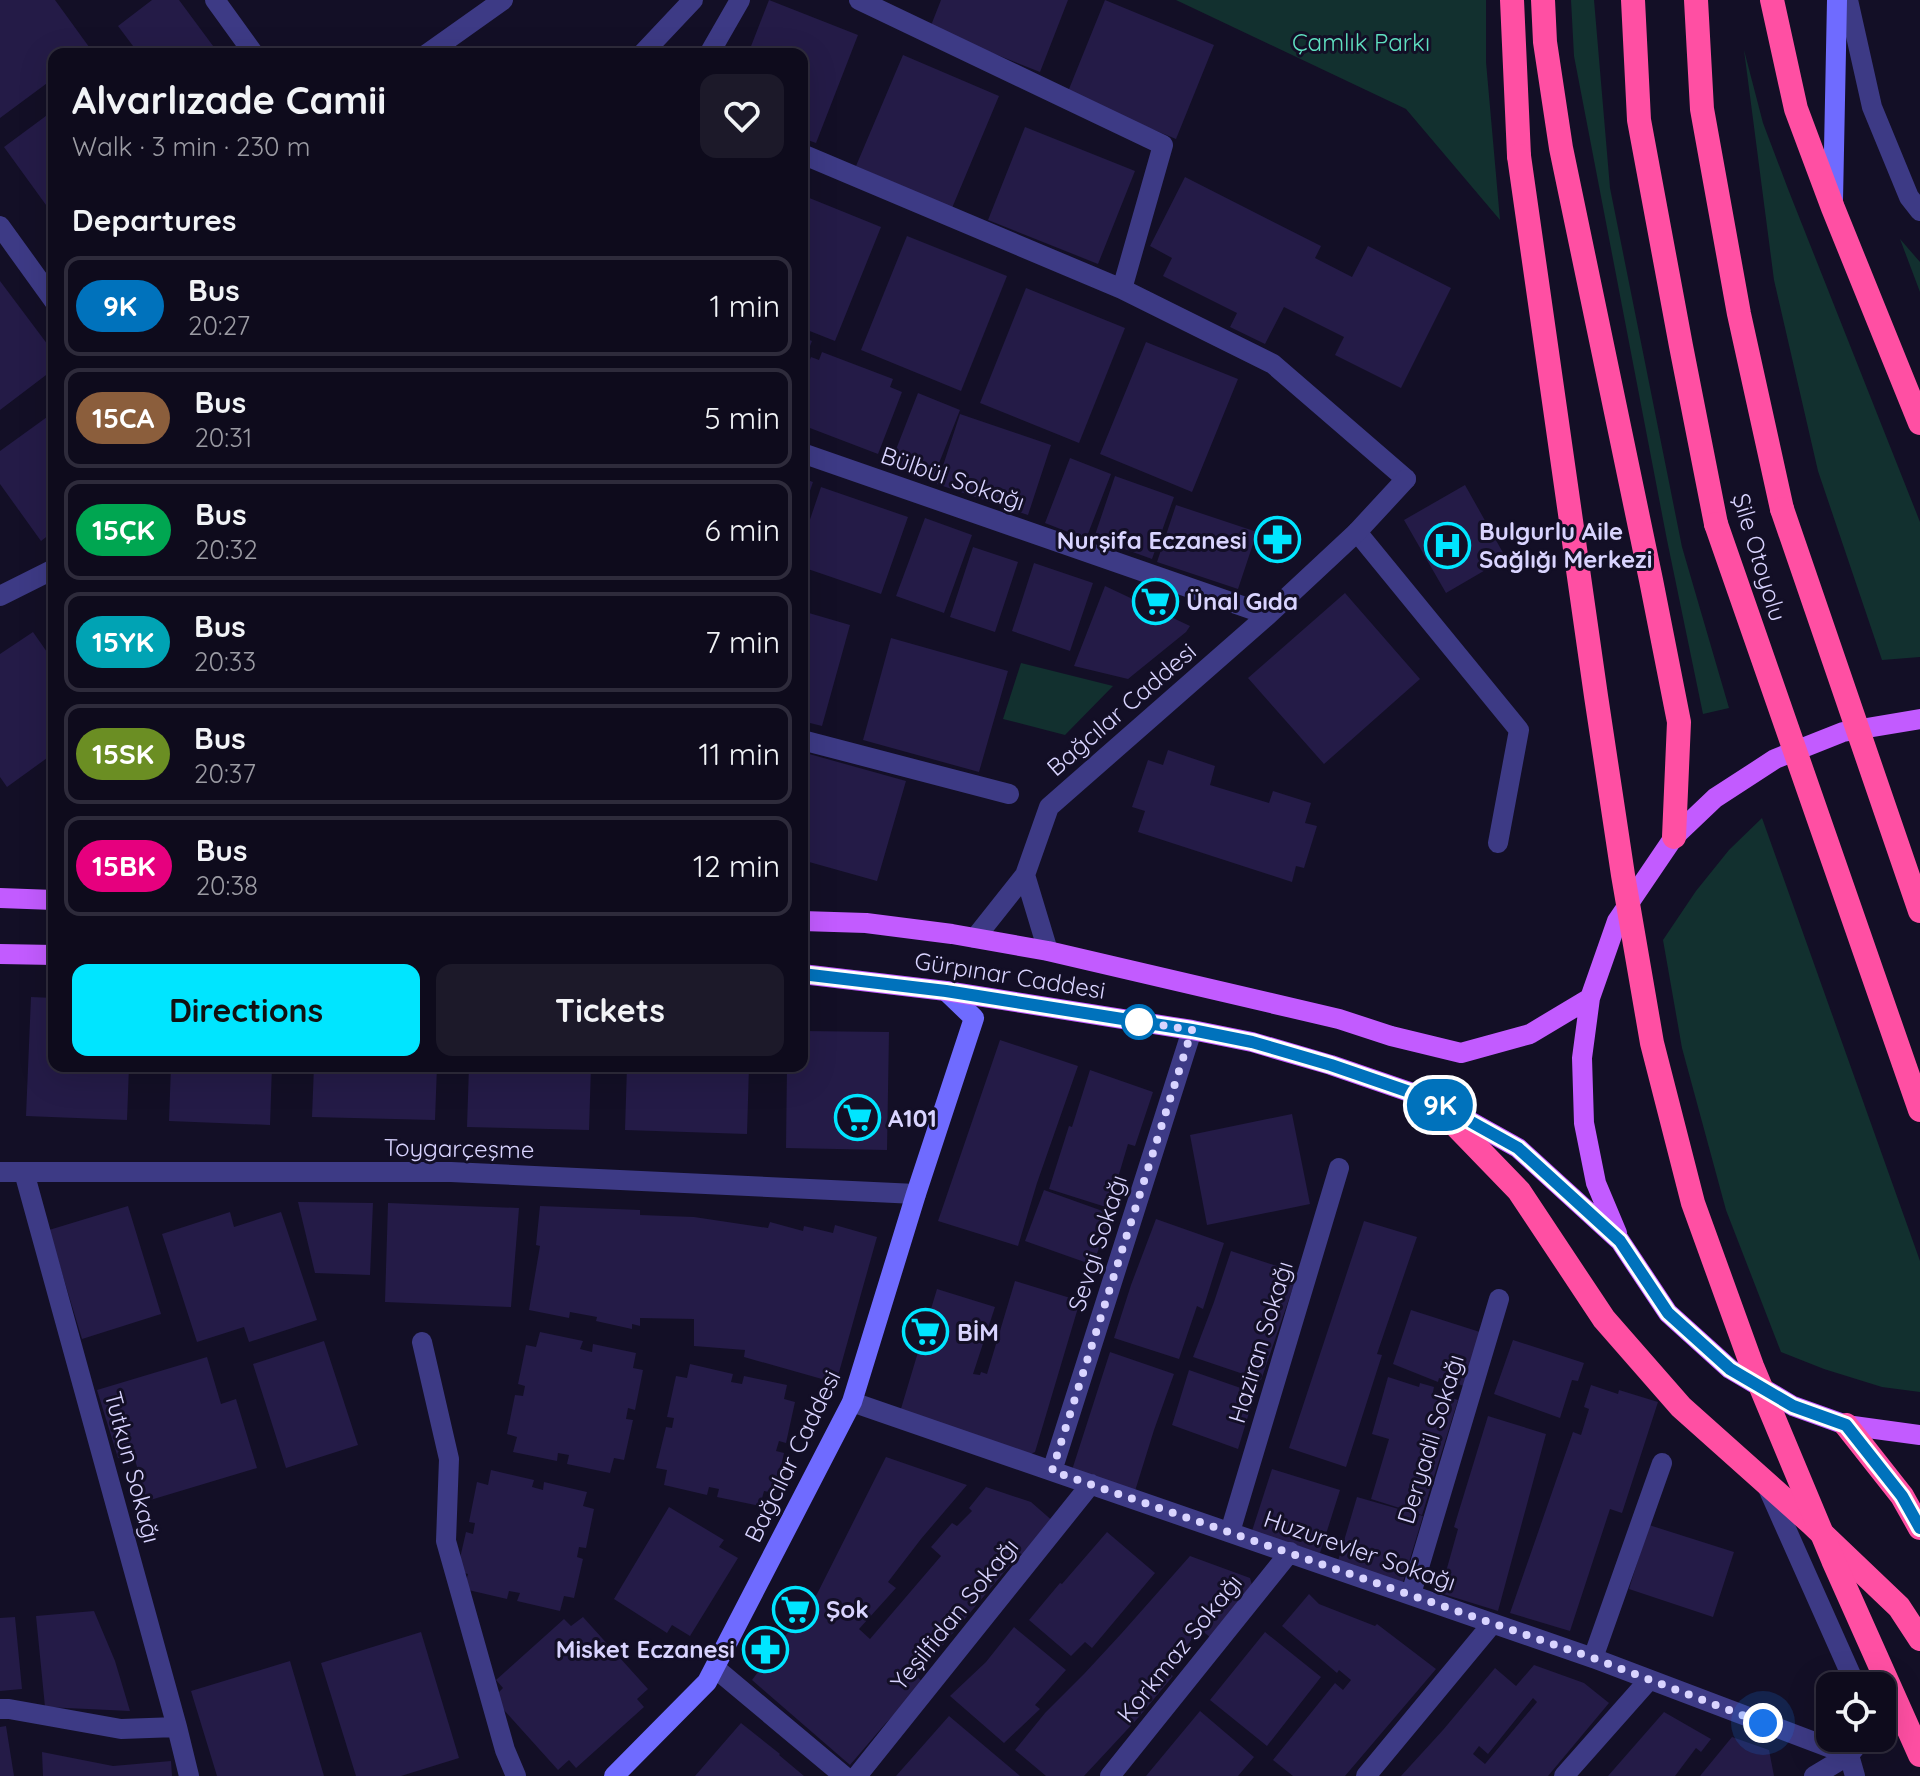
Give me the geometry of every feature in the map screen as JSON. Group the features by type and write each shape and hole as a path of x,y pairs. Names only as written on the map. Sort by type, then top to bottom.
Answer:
{"highway":[{"path":"1512,0 1519,156 1596,696 1652,1043 1693,1203 1752,1366 1833,1560 1920,1755"},
{"path":"1543,0 1545,42 1561,148 1679,722 1674,837"},
{"name":"Şile Otoyolu","path":"1633,0 1639,120 1716,524 1920,1110"},
{"name":"Şile Otoyolu","path":"1696,0 1702,109 1739,314 1782,509 1920,911"},
{"path":"1772,0 1796,109 1920,423"},
{"path":"1430,1099 1519,1191 1604,1319 1681,1407 1899,1607 1920,1639"},
{"path":"1846,1425 1902,1496 1920,1528"}],"main road":[{"path":"1620,1241 1596,1183 1584,1123 1582,1058 1590,998 1617,921 1674,837 1715,798 1775,759 1843,732 1920,719"},
{"path":"0,898 48,900"},
{"name":"Gürpınar Caddesi","path":"808,921 866,923 1048,951 1339,1019 1391,1036 1461,1053 1530,1034 1590,998"},
{"path":"0,954 48,955"},
{"name":"Gürpınar Caddesi","path":"808,975 946,991 1192,1030 1252,1042 1430,1099 1518,1148 1620,1241 1668,1313 1730,1369 1793,1406 1846,1425 1920,1435"}],"street":[{"path":"215,0 250,48"},
{"path":"435,48 503,0"},
{"path":"648,48 693,0"},
{"path":"712,48 740,0"},
{"path":"808,157 1122,289 1163,145 859,0"},
{"path":"1833,208 1837,0"},
{"path":"1848,0 1872,107 1909,197 1920,211"},
{"path":"0,226 48,293"},
{"name":"Bağcılar Caddesi","path":"975,938 1025,875 1049,807 1268,615 1357,532 1406,479 1273,364 1122,289"},
{"name":"Bülbül Sokağı","path":"808,455 1268,615"},
{"path":"1357,532 1519,730 1498,843"},
{"path":"0,596 48,572"},
{"path":"808,742 1009,794"},
{"name":"Gürpınar Caddesi","path":"1025,875 1048,951"},
{"name":"Bağcılar Caddesi","path":"614,1776 707,1682 852,1402 974,1018 946,991"},
{"name":"Sevgi Sokağı","path":"1052,1471 1192,1030"},
{"name":"Haziran Sokağı","path":"1230,1532 1339,1168"},
{"name":"Toygarçeşme","path":"0,1172 451,1172 916,1194"},
{"name":"Tutkun Sokağı","path":"24,1172 189,1776"},
{"name":"Deryadil Sokağı","path":"1411,1594 1499,1299"},
{"path":"422,1342 449,1459 446,1541 505,1750 516,1776"},
{"name":"Huzurevler Sokağı","path":"852,1402 1593,1658 1849,1755"},
{"path":"1593,1658 1662,1463"},
{"name":"Yeşilfidan Sokağı","path":"857,1776 1091,1484"},
{"path":"1767,1486 1850,1672"},
{"name":"Korkmaz Sokağı","path":"1110,1776 1290,1552"},
{"path":"1366,1776 1492,1624"},
{"path":"715,1668 844,1776"},
{"path":"1564,1776 1649,1680"},
{"path":"0,1709 121,1729 177,1727"},
{"path":"1814,1776 1851,1752"},
{"path":"1849,1755 1855,1776"}],"green space":[{"name":"Çamlık Parkı","path":"1176,0 1486,0 1486,62 1500,220 1406,109"},
{"path":"1571,0 1594,0 1610,188 1682,547 1729,708 1703,714 1574,56"},
{"path":"1744,50 1763,123 1920,522 1920,657 1882,660 1818,471 1774,280"},
{"path":"1900,239 1920,262 1920,292"},
{"path":"1021,663 1113,686 1065,735 1003,719"},
{"path":"1762,818 1920,1261 1920,1392 1882,1387 1781,1352 1726,1210 1682,1048 1663,940 1729,850"}],"building":[{"path":"0,0 55,0 90,48 48,48 48,82 0,118"},
{"path":"152,0 179,0 215,48 134,48 118,26"},
{"path":"769,0 858,35 816,143 808,140 808,48 750,48"},
{"path":"941,0 1068,0 1040,72 930,28"},
{"path":"1105,0 1214,45 1176,139 1067,94"},
{"path":"903,55 999,96 952,208 856,166"},
{"path":"48,114 48,208 4,147"},
{"path":"1025,127 1135,171 1098,264 988,220"},
{"path":"1185,177 1321,246 1315,258 1352,277 1368,246 1451,288 1401,388 1335,355 1344,337 1284,307 1265,344 1230,327 1237,313 1163,276 1172,258 1150,246"},
{"path":"808,197 881,227 835,341 808,330"},
{"path":"907,236 1007,276 961,391 861,350"},
{"path":"0,281 48,345 48,374 0,410"},
{"path":"1026,288 1125,328 1079,443 980,403"},
{"path":"1146,342 1238,379 1192,492 1100,454"},
{"path":"822,352 893,379 890,387 902,392 878,454 808,427 808,365 811,357 819,360"},
{"path":"918,393 960,410 932,481 890,465"},
{"path":"960,414 1051,445 1028,515 937,484"},
{"path":"48,416 48,536 41,541 0,484 0,451"},
{"path":"1070,458 1111,474 1086,539 1045,523"},
{"path":"1115,476 1174,497 1152,559 1094,538"},
{"path":"808,480 813,482 808,497"},
{"path":"1465,485 1506,558 1446,593 1404,520"},
{"path":"821,487 908,517 881,594 808,569 808,525"},
{"path":"1176,505 1257,532 1238,589 1157,562"},
{"path":"925,518 972,535 944,613 896,596"},
{"path":"973,547 1018,562 995,632 950,617"},
{"path":"1034,563 1093,583 1070,651 1012,631"},
{"path":"1105,586 1190,626 1128,679 1074,666"},
{"path":"1345,593 1420,679 1324,764 1248,678"},
{"path":"808,613 850,625 822,726 808,722"},
{"path":"33,632 48,653 48,757 7,787 0,777 0,654"},
{"path":"891,638 1008,671 979,772 863,740"},
{"path":"1168,750 1215,766 1210,785 1269,803 1273,791 1311,803 1305,823 1317,826 1304,868 1296,866 1292,882 1138,832 1145,811 1132,807 1148,760 1163,765"},
{"path":"808,754 906,781 877,881 808,862"},
{"path":"31,997 48,998 48,1072 129,1072 127,1120 26,1116"},
{"path":"808,1031 889,1032 887,1150 786,1148 787,1072 808,1072"},
{"path":"1000,1040 1078,1066 1018,1246 938,1221"},
{"path":"1090,1070 1153,1092 1135,1146 1128,1144 1109,1208 1049,1189"},
{"path":"171,1072 272,1072 270,1125 169,1121"},
{"path":"314,1072 437,1072 435,1120 312,1117"},
{"path":"469,1072 591,1072 589,1130 467,1127"},
{"path":"627,1072 749,1072 747,1134 625,1130"},
{"path":"1292,1114 1310,1204 1207,1225 1190,1135"},
{"path":"1044,1190 1111,1214 1093,1265 1025,1241"},
{"path":"298,1202 373,1203 370,1275 315,1273"},
{"path":"388,1203 519,1208 511,1307 385,1302"},
{"path":"128,1206 161,1314 82,1339 49,1230"},
{"path":"540,1206 640,1210 640,1215 694,1217 768,1228 770,1222 803,1231 804,1226 833,1233 835,1225 877,1237 836,1383 744,1357 745,1350 694,1346 694,1319 640,1318 640,1326 632,1324 632,1329 570,1312 569,1318 529,1310 540,1246 536,1245"},
{"path":"230,1212 234,1227 281,1212 317,1320 249,1342 244,1327 197,1342 162,1234"},
{"path":"1156,1219 1224,1243 1203,1309 1197,1306 1179,1359 1114,1338"},
{"path":"1364,1221 1417,1237 1377,1354 1382,1355 1346,1467 1289,1448"},
{"path":"1231,1251 1298,1273 1261,1380 1193,1357"},
{"path":"1015,1281 1080,1301 1035,1452 1022,1458 900,1412 937,1289 995,1307 973,1374 980,1375 981,1372 987,1374"},
{"path":"1411,1310 1483,1333 1464,1386 1439,1378 1438,1382 1393,1364"},
{"path":"540,1332 583,1341 580,1349 592,1352 593,1344 636,1353 633,1368 643,1370 635,1410 628,1408 626,1419 633,1420 624,1460 614,1458 610,1473 567,1464 569,1455 558,1453 557,1461 513,1452 517,1437 507,1434 515,1395 523,1396 525,1386 518,1384 526,1345 536,1347"},
{"path":"1513,1340 1584,1363 1578,1381 1572,1380 1560,1418 1494,1394"},
{"path":"324,1341 358,1445 286,1468 253,1364"},
{"path":"1110,1352 1174,1374 1135,1491 1072,1470"},
{"path":"207,1357 221,1404 236,1399 257,1468 147,1501 133,1453 118,1458 97,1390"},
{"path":"690,1364 733,1374 731,1382 742,1384 744,1376 787,1385 784,1399 795,1402 786,1443 779,1441 776,1451 784,1453 775,1493 764,1491 760,1506 717,1497 719,1489 709,1487 707,1495 664,1485 667,1470 656,1468 666,1427 672,1428 674,1418 667,1417 676,1376 687,1378"},
{"path":"1189,1370 1255,1393 1238,1449 1172,1425"},
{"path":"1388,1377 1419,1387 1420,1383 1434,1387 1433,1392 1458,1400 1422,1515 1371,1499 1389,1439 1372,1434"},
{"path":"1591,1385 1658,1402 1622,1513 1610,1509 1570,1631 1510,1613 1573,1432 1581,1435 1589,1409 1584,1407"},
{"path":"1488,1416 1546,1434 1498,1611 1440,1593 1458,1529 1454,1527"},
{"path":"886,1457 967,1485 888,1582 896,1588 859,1629 870,1639 941,1556 931,1547 952,1523 957,1526 972,1511 969,1508 986,1487 1031,1502 1055,1523 1026,1558 1020,1553 917,1676 924,1684 850,1765 752,1680 817,1594"},
{"path":"1272,1469 1340,1490 1320,1553 1252,1531"},
{"path":"491,1470 534,1480 532,1487 543,1490 544,1482 587,1492 583,1506 594,1509 586,1548 579,1547 577,1557 583,1559 574,1598 564,1596 560,1611 517,1601 520,1593 509,1591 507,1599 464,1589 468,1574 457,1571 466,1532 473,1534 475,1523 469,1522 477,1482 488,1485"},
{"path":"1357,1497 1423,1516 1403,1582 1338,1561"},
{"path":"669,1507 724,1540 719,1547 738,1558 690,1636 672,1625 667,1633 614,1599"},
{"path":"1649,1525 1734,1552 1713,1617 1629,1589"},
{"path":"1107,1532 1155,1573 1092,1648 1085,1642 1071,1656 1029,1620"},
{"path":"1190,1556 1250,1578 1252,1585 1211,1638 1200,1629 1167,1671 1173,1676 1084,1776 1046,1776 1015,1750 1045,1713"},
{"path":"1309,1594 1319,1604 1375,1626 1377,1624 1436,1669 1345,1776 1293,1776 1273,1760 1335,1683 1343,1690 1351,1680 1339,1670 1337,1673 1282,1626"},
{"path":"94,1611 115,1661 130,1711 45,1707 36,1616"},
{"path":"15,1617 22,1689 0,1691 0,1618"},
{"path":"583,1617 648,1689 637,1699 644,1707 576,1768 569,1760 558,1770 493,1698 503,1688 496,1680 564,1619 571,1626"},
{"path":"1014,1627 1066,1670 1035,1705 1040,1709 1004,1743 950,1696 986,1662"},
{"path":"421,1632 459,1758 401,1776 356,1776 321,1663"},
{"path":"1265,1632 1321,1677 1267,1746 1210,1700"},
{"path":"290,1661 324,1776 217,1776 191,1691"},
{"path":"1534,1665 1584,1683 1609,1703 1548,1776 1401,1776 1495,1668 1516,1686","holes":["1533,1698 1537,1702 1485,1764 1473,1754 1479,1746 1488,1754"]},
{"path":"1200,1711 1254,1757 1238,1776 1146,1776"},
{"path":"1664,1712 1711,1739 1701,1752 1696,1748 1675,1776 1608,1776"},
{"path":"949,1716 1020,1776 896,1776"},
{"path":"741,1723 780,1754 804,1776 695,1776"},
{"path":"6,1726 14,1776 0,1776 0,1727"},
{"path":"1732,1737 1769,1750 1774,1776 1700,1776"},
{"path":"42,1752 113,1766 171,1761 172,1776 43,1776"}],"bus line":[{"name":"9K","path":"808,975 946,991 1192,1030 1252,1042 1430,1099 1518,1148 1620,1241 1668,1313 1730,1369 1793,1406 1846,1425 1902,1496 1920,1528"}],"place":[{"name":"Nurşifa Eczanesi","path":"1278,540"},
{"name":"Bulgurlu Aile Sağlığı Merkezi","path":"1448,545"},
{"name":"Ünal Gıda","path":"1155,601"},
{"name":"A101","path":"857,1118"},
{"name":"BİM","path":"926,1332"},
{"name":"Şok","path":"795,1609"},
{"name":"Misket Eczanesi","path":"766,1649"}],"route":[{"path":"1139,1022 1130,1020 1192,1030 1052,1471 1593,1658 1763,1723"}]}
